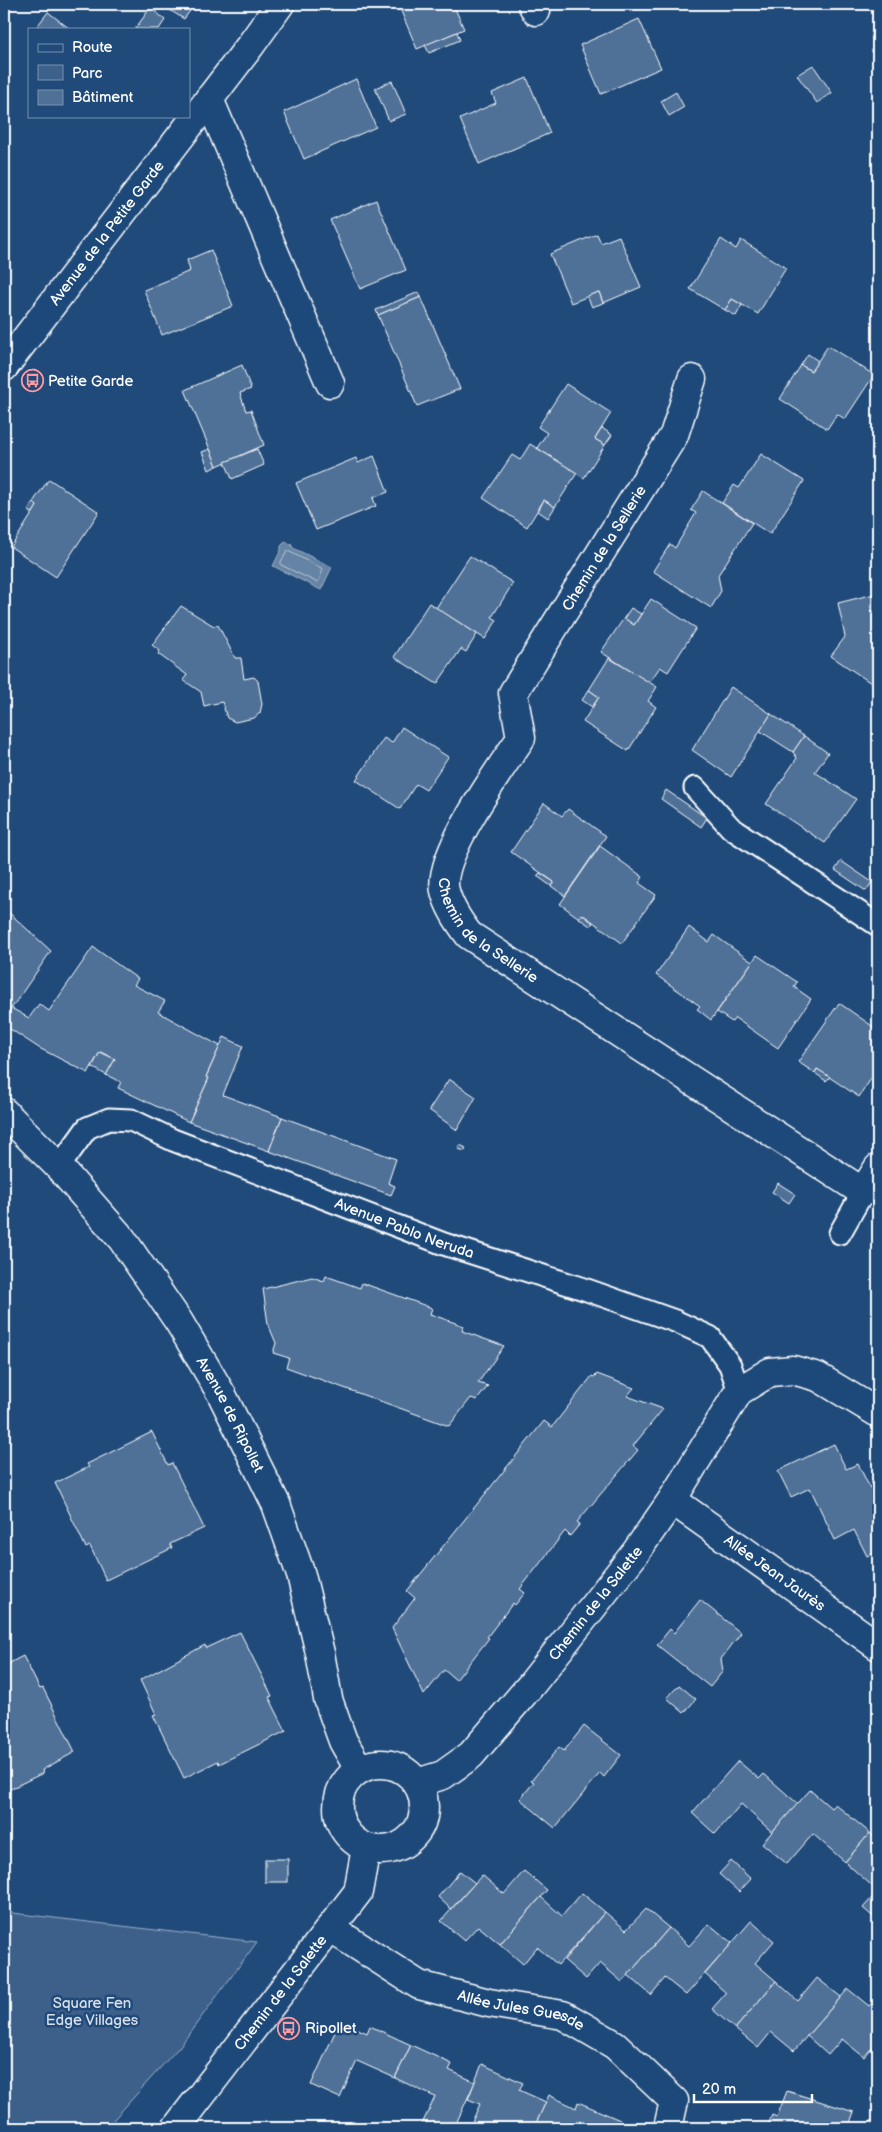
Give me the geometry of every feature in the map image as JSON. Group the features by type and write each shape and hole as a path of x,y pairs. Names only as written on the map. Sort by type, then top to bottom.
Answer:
{"street":[{"name":"Avenue de la Petite Garde","path":"4,367 280,4"},
{"path":"209,99 330,384"},
{"name":"Chemin de la Sellerie","path":"692,379 674,435 513,694 521,738 458,838 448,862 444,890 454,914 468,935 862,1192"},
{"name":"Avenue de Ripollet","path":"4,1112 59,1167 122,1239 179,1322 222,1396 272,1496 301,1575 334,1719 343,1741 359,1769"},
{"path":"862,1192 878,1168"},
{"path":"739,1391 770,1372 793,1370 818,1377 878,1413"},
{"name":"Chemin de la Salette","path":"417,1783 443,1775 471,1755 531,1685 636,1552 672,1500 739,1391"},
{"name":"Allée Jean Jaurès","path":"672,1500 878,1646"},
{"path":"369,1764 391,1765 405,1771 417,1783 422,1795 424,1808 422,1822 415,1834 405,1842 393,1849 380,1850 366,1848 356,1843 347,1835 341,1825 337,1802 341,1788 348,1778 359,1769 369,1764"},
{"name":"Chemin de la Salette","path":"176,2128 358,1892 366,1848"},
{"name":"Allée Jules Guesde","path":"330,1928 419,1985 489,2004 563,2015 615,2045 674,2101 668,2128"}],"lane":[{"path":"695,788 731,828 878,925"},
{"name":"Avenue Pablo Neruda","path":"59,1167 87,1128 109,1119 132,1120 174,1140 444,1244 587,1290 675,1322 710,1337 730,1365 739,1391"},
{"path":"840,1234 862,1192"}],"green space":[{"name":"Square Fen Edge Villages","path":"4,1912 257,1942 180,2046 106,2128 4,2128"}],"water":[{"path":"285,542 291,544 293,548 332,567 321,590 273,566 281,546"}],"building":[{"path":"160,4 195,4 184,19"},
{"path":"398,4 453,4 464,29 417,49"},
{"path":"151,7 165,20 160,28 136,28"},
{"path":"48,12 69,28 36,28"},
{"path":"639,19 661,68 601,94 580,45"},
{"path":"457,32 460,40 429,53 425,45"},
{"path":"813,65 832,93 817,103 797,75"},
{"path":"527,78 550,133 479,164 460,119 496,103 492,93"},
{"path":"356,79 376,127 304,159 284,112"},
{"path":"392,81 406,114 389,121 375,88"},
{"path":"676,92 684,107 669,116 661,101"},
{"path":"376,200 406,270 360,289 330,220"},
{"path":"597,234 601,243 619,236 641,287 603,303 599,292 571,303 550,254"},
{"path":"721,239 736,249 741,240 786,268 758,314 732,299 725,310 690,289"},
{"path":"211,250 233,306 162,335 144,290 190,271 187,260"},
{"path":"419,292 421,297 378,315 376,310"},
{"path":"599,292 603,303 592,307 587,296"},
{"path":"421,297 460,389 417,406 378,315"},
{"path":"732,299 742,305 736,316 725,310"},
{"path":"828,346 874,375 845,419 837,414 827,429 780,399 801,365 811,371"},
{"path":"808,354 818,361 811,371 801,365"},
{"path":"242,365 251,389 240,393 246,411 251,410 264,445 217,466 185,390"},
{"path":"34,370 41,375 29,391 22,386"},
{"path":"566,384 611,413 595,439 605,445 584,478 537,448 547,433 538,427"},
{"path":"602,428 612,435 605,445 595,439"},
{"path":"530,444 577,473 555,507 544,500 527,527 483,498 512,455 520,460"},
{"path":"210,449 217,466 209,470 202,452"},
{"path":"257,449 264,465 232,479 225,462"},
{"path":"761,454 804,481 770,534 722,503 734,485 739,488"},
{"path":"374,456 388,492 373,498 376,506 316,530 296,483 356,458 358,463"},
{"path":"49,479 99,512 56,577 11,547 37,506 33,502"},
{"path":"703,491 752,523 718,575 721,591 711,608 653,571 670,544 675,548 696,513 691,510"},
{"path":"544,500 555,507 548,518 538,511"},
{"path":"33,502 37,506 33,513 28,511"},
{"path":"470,556 513,583 492,617 497,620 485,639 436,608"},
{"path":"878,593 877,687 831,656 845,637 838,603"},
{"path":"651,599 696,628 668,672 660,667 649,683 601,652 624,618 634,625"},
{"path":"429,603 477,634 466,652 461,649 437,684 394,657"},
{"path":"181,606 214,626 218,625 235,658 241,658 244,679 254,677 258,681 262,704 260,713 254,718 235,722 227,718 222,702 204,706 201,692 183,680 187,675 158,654 160,651 152,645"},
{"path":"631,608 641,614 634,625 624,618"},
{"path":"609,658 657,687 648,701 656,707 628,751 583,722 599,697 589,690"},
{"path":"731,687 771,714 731,777 692,750"},
{"path":"589,690 599,697 592,707 582,700"},
{"path":"771,714 804,736 793,752 760,731"},
{"path":"402,727 448,757 426,790 416,784 400,809 356,780 384,738 392,743"},
{"path":"804,736 828,753 815,772 856,799 825,843 766,804 797,758 793,752"},
{"path":"666,790 707,818 701,827 661,799"},
{"path":"544,803 562,816 568,809 606,836 565,896 551,886 554,882 511,852"},
{"path":"600,846 643,877 639,883 656,895 622,943 582,914 579,918 560,904"},
{"path":"841,861 872,882 866,891 835,870"},
{"path":"540,873 554,882 551,886 537,876"},
{"path":"4,908 51,951 4,1019"},
{"path":"582,914 593,923 590,926 579,918"},
{"path":"689,927 709,942 714,935 752,962 711,1020 697,1009 700,1006 656,975"},
{"path":"93,947 138,979 134,985 165,1001 158,1012 220,1046 206,1077 209,1078 189,1122 118,1088 121,1082 106,1075 115,1059 100,1052 88,1073 39,1048 4,1025 4,1019 11,1008 29,1018 39,1004 49,1011"},
{"path":"757,955 797,982 794,987 811,999 778,1048 735,1018 732,1022 717,1012"},
{"path":"839,1003 878,1030 878,1068 859,1097 817,1069 815,1073 798,1062"},
{"path":"224,1037 243,1046 223,1095 282,1117 269,1151 189,1122 209,1078 206,1077"},
{"path":"100,1052 115,1059 106,1075 92,1067"},
{"path":"817,1069 830,1077 826,1081 815,1073"},
{"path":"449,1079 476,1097 457,1130 429,1110"},
{"path":"282,1117 396,1159 388,1183 395,1186 391,1195 269,1151"},
{"path":"460,1145 466,1148 465,1151 458,1149"},
{"path":"778,1183 795,1194 789,1203 772,1192"},
{"path":"326,1276 360,1288 362,1283 432,1308 430,1314 464,1326 462,1331 504,1346 478,1383 488,1386 477,1400 471,1398 449,1426 286,1367 289,1358 273,1353 276,1343 268,1324 263,1289 312,1277 324,1281"},
{"path":"597,1374 634,1388 627,1396 663,1409 633,1446 638,1450 577,1522 580,1524 570,1536 565,1531 520,1589 525,1593 515,1605 513,1603 487,1637 489,1638 456,1680 444,1670 424,1695 392,1628 415,1598 407,1591 544,1421 552,1427 592,1376 594,1377"},
{"path":"152,1432 168,1465 172,1463 204,1528 170,1544 172,1548 106,1580 90,1546 86,1548 55,1483 89,1467 87,1464"},
{"path":"834,1444 846,1469 858,1464 870,1488 878,1485 878,1560 875,1553 867,1556 854,1530 835,1540 810,1488 791,1497 778,1471"},
{"path":"700,1600 741,1633 721,1659 723,1671 710,1687 657,1645 670,1629 674,1633"},
{"path":"240,1632 272,1696 269,1697 286,1731 219,1764 218,1761 184,1778 153,1715 156,1714 140,1680 205,1645 206,1648"},
{"path":"23,1656 40,1689 43,1688 75,1752 42,1770 43,1773 4,1792 4,1666"},
{"path":"679,1685 696,1699 684,1713 667,1698"},
{"path":"584,1726 621,1755 604,1777 600,1773 555,1828 520,1799 534,1782 531,1781 559,1747 564,1751"},
{"path":"738,1761 759,1779 764,1774 798,1804 772,1832 741,1804 715,1834 692,1813"},
{"path":"810,1790 831,1808 835,1804 870,1833 845,1862 813,1834 787,1864 762,1843"},
{"path":"870,1833 878,1841 878,1891 845,1862"},
{"path":"265,1859 288,1859 288,1882 265,1882"},
{"path":"731,1861 751,1879 739,1892 719,1874"},
{"path":"460,1871 475,1883 451,1909 438,1897"},
{"path":"524,1871 547,1890 500,1944 478,1926 464,1941 441,1921 482,1875 504,1894"},
{"path":"878,1891 878,1921 863,1908"},
{"path":"582,1893 605,1912 558,1965 537,1947 523,1964 500,1944 541,1897 562,1916"},
{"path":"646,1909 669,1928 622,1982 600,1963 586,1979 564,1960 605,1912 626,1930"},
{"path":"751,1921 774,1941 755,1963 776,1981 735,2029 712,2009 726,1993 705,1974"},
{"path":"709,1924 732,1943 686,1995 665,1978 651,1995 628,1975 669,1928 689,1946"},
{"path":"817,1978 841,1997 794,2051 771,2032 758,2048 735,2029 776,1981 798,2001"},
{"path":"848,1989 869,2006 878,1998 878,2041 864,2057 842,2039 828,2055 807,2036"},
{"path":"340,2021 367,2033 370,2026 411,2045 395,2078 357,2061 340,2098 311,2085"},
{"path":"411,2045 452,2064 449,2070 475,2082 454,2128 420,2128 435,2097 395,2078"},
{"path":"482,2064 523,2083 519,2090 546,2102 534,2128 479,2128 471,2124 480,2104 468,2099"},
{"path":"787,2091 854,2112 848,2128 767,2128 772,2115 777,2117"},
{"path":"549,2095 576,2108 578,2102 620,2120 616,2128 534,2128"}],"place":[{"name":"Petite Garde","path":"32,381"},
{"name":"Ripollet","path":"289,2028"}]}
